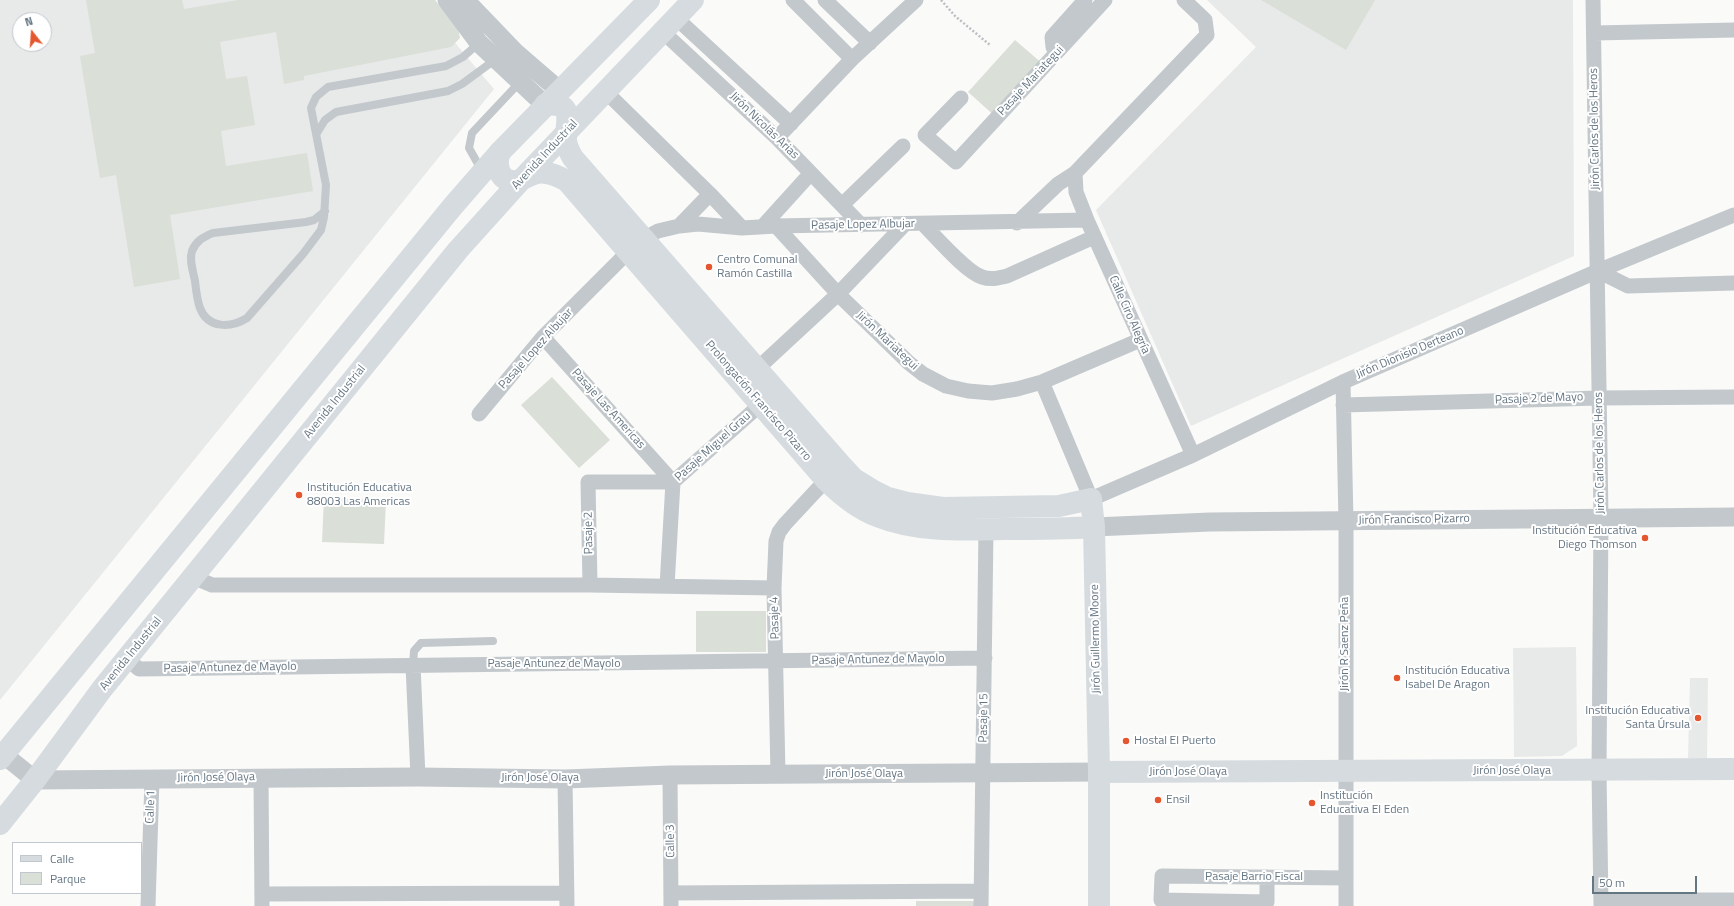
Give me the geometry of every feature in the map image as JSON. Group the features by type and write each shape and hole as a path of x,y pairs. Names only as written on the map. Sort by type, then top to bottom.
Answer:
{"main road":[{"path":"2,756 482,171 649,0"},
{"name":"Avenida Industrial","path":"0,824 35,780 102,689 458,250 566,132 693,0"},
{"name":"Prolongación Francisco Pizarro","path":"552,98 556,105 561,106 566,111 568,123 566,132 568,149 573,158 636,245 768,398 826,480 856,506 876,516 901,524 943,529 1094,527"},
{"name":"Prolongación Francisco Pizarro","path":"500,152 497,162 499,172 507,179 512,181 537,173 548,173 567,180 636,245 757,369 768,398 854,479 872,490 888,498 908,503 943,508 1059,506 1091,500"},
{"name":"Jirón Guillermo Moore","path":"1091,500 1094,527 1099,906"},
{"name":"Jirón José Olaya","path":"1098,772 1734,769"}],"street":[{"path":"447,0 479,43 520,82 552,98"},
{"path":"465,0 516,53 552,98"},
{"path":"793,0 852,59"},
{"path":"825,0 870,43"},
{"path":"777,138 852,59 916,0"},
{"path":"1057,52 1053,47 1052,37 1085,0"},
{"name":"Pasaje Mariategui","path":"961,98 925,135 956,162 1105,0"},
{"path":"1017,223 1058,184 1075,173 1207,35 1205,20 1184,0"},
{"name":"Jirón Carlos de los Heros","path":"1593,0 1601,517 1599,770 1601,903"},
{"name":"Jirón Nicolás Arias","path":"669,24 791,124"},
{"name":"Jirón Nicolás Arias","path":"669,24 861,225"},
{"path":"1594,33 1734,30"},
{"path":"605,91 710,194 742,228"},
{"path":"842,205 903,146"},
{"path":"770,226 811,173"},
{"name":"Calle Ciro Alegría","path":"1075,173 1076,192 1094,237 1193,455"},
{"path":"679,226 710,194"},
{"name":"Jirón Dionisio Derteano","path":"1091,500 1193,455 1343,382 1598,271 1734,215"},
{"name":"Pasaje Lopez Albujar","path":"479,414 543,337 636,245 658,231 679,226 698,224 742,228 770,226 1017,223 1087,220"},
{"path":"757,369 838,294 905,224"},
{"path":"923,224 970,271 981,277 993,279 1007,276 1094,237"},
{"name":"Jirón Mariategui","path":"770,226 909,363 923,374 946,386 968,391 992,393 1017,389 1042,382 1140,340"},
{"path":"1598,271 1628,286 1734,283"},
{"name":"Pasaje Las Americas","path":"543,337 672,482"},
{"name":"Jirón Guillermo Moore","path":"1042,382 1091,500"},
{"name":"Jirón R Saenz Peña","path":"1343,382 1346,522 1346,906"},
{"name":"Pasaje 2 de Mayo","path":"1343,405 1599,398 1734,397"},
{"name":"Pasaje Miguel Grau","path":"667,586 672,482 768,398"},
{"name":"Pasaje 4","path":"778,774 774,588 776,541 779,532 826,480"},
{"name":"Pasaje 2","path":"590,585 588,482 672,482"},
{"name":"Jirón Francisco Pizarro","path":"1094,527 1210,522 1346,522 1601,517 1734,517"},
{"name":"Pasaje 15","path":"981,906 986,529"},
{"path":"193,577 212,585 590,585 774,588"},
{"name":"Pasaje Antunez de Mayolo","path":"127,658 139,669 776,662 985,658"},
{"path":"413,665 418,777"},
{"path":"2,756 35,780"},
{"name":"Jirón José Olaya","path":"35,780 418,777 566,779 670,775 1098,772"},
{"name":"Calle 3","path":"670,775 671,899"},
{"path":"261,778 262,900 567,900 566,779"},
{"name":"Calle 1","path":"148,906 152,779"},
{"name":"Pasaje Barrio Fiscal","path":"1267,877 1266,902 1161,900 1162,876 1267,877 1346,878"},
{"path":"671,899 982,891"},
{"path":"1601,903 1734,900"}],"lane":[{"path":"325,211 314,220 306,222 213,233 199,240 195,245 190,258 198,303 203,314 212,322 226,326 240,322 247,318 317,236 323,222 325,211 326,186 311,108 316,97 323,90 328,87 446,66 463,57 479,43"},
{"path":"317,133 325,120 336,112 448,91 462,84 496,59"},
{"path":"482,171 469,148 472,133 520,82"},
{"path":"413,665 414,651 421,643 493,641"}],"path":[{"path":"941,0 955,16 990,46"}],"shaded area":[{"path":"0,0 419,0 494,89 0,700"},
{"path":"1207,0 1573,0 1574,256 1191,426 1096,210 1256,47"},
{"path":"1576,647 1577,746 1562,756 1514,757 1513,648"},
{"name":"Institución Educativa Santa Úrsula","path":"1690,678 1708,678 1707,759 1688,758"}],"green space":[{"path":"86,0 182,0 184,9 238,0 435,0 458,28 460,38 451,47 304,76 304,80 284,84 276,32 220,42 226,79 247,76 255,125 221,131 226,166 307,153 313,191 170,215 180,279 134,287 116,175 100,178 80,56 95,53"},
{"path":"1261,0 1375,0 1346,50"},
{"path":"1015,40 1044,65 996,117 968,92"},
{"path":"552,377 610,440 579,468 521,405"},
{"path":"324,498 386,500 384,544 322,542"},
{"path":"696,611 766,611 766,652 696,652"},
{"path":"916,901 979,901 979,906 916,906"}],"place":[{"name":"Centro Comunal Ramón Castilla","path":"709,267"},
{"name":"Institución Educativa 88003 Las Americas","path":"299,495"},
{"name":"Institución Educativa Diego Thomson","path":"1645,538"},
{"name":"Institución Educativa Isabel De Aragon","path":"1397,678"},
{"name":"Institución Educativa Santa Úrsula","path":"1698,718"},
{"name":"Hostal El Puerto","path":"1126,741"},
{"name":"Ensil","path":"1158,800"},
{"name":"Institución Educativa El Eden","path":"1312,803"}]}
